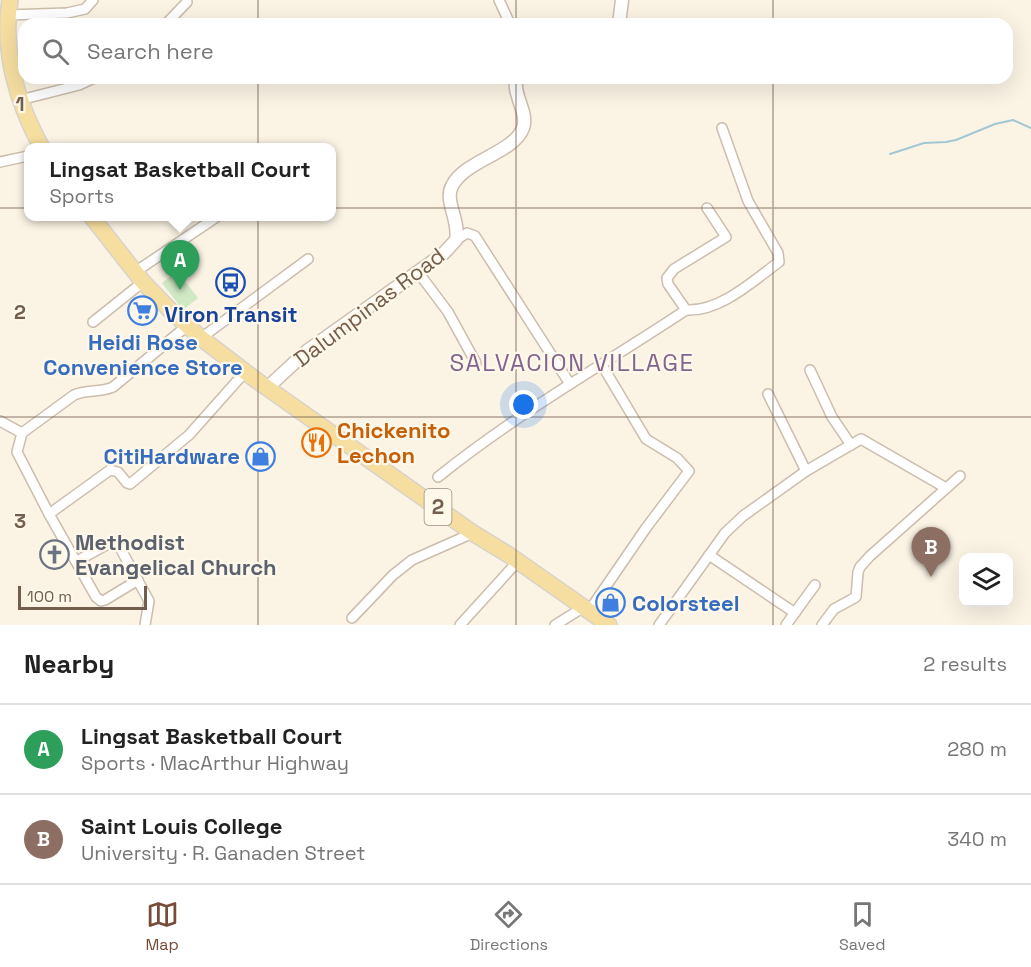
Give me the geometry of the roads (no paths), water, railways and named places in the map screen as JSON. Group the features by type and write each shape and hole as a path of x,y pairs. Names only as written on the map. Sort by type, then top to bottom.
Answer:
{"main road":[{"path":"9,7 10,57 20,100 40,143"},
{"name":"2","path":"95,221 139,277 201,338 267,388 473,533 518,561 609,625"}],"street":[{"path":"9,7 66,13 85,9 93,0"},
{"path":"499,0 507,18"},
{"path":"620,18 622,0"},
{"path":"172,18 187,2"},
{"path":"20,100 81,84"},
{"name":"Dalumpinas Road","path":"267,388 307,351 443,254 456,240 457,220 450,201 452,184 462,174 505,147 517,137 524,127 515,84"},
{"path":"438,477 477,445 686,310 698,311 714,305 741,290 779,262 778,253 748,201 722,128"},
{"path":"0,162 24,157"},
{"path":"686,310 668,284 667,278 674,269 726,237 707,208"},
{"path":"93,322 139,277 212,221"},
{"path":"456,240 466,233 475,236 570,384"},
{"path":"201,338 308,258"},
{"path":"418,272 448,312 476,363"},
{"path":"138,580 101,601 96,597 17,452 22,433 74,395 80,392 104,391 113,387 187,326"},
{"path":"555,625 587,609 689,471 676,458 646,439 602,365"},
{"path":"810,370 832,417 851,445"},
{"path":"49,514 110,470 118,472 127,483 130,483 189,435 245,372"},
{"path":"768,394 806,471"},
{"path":"0,421 22,433"},
{"path":"659,625 725,533 743,516 806,471 861,439 946,488"},
{"path":"822,625 834,609 856,597 858,572 865,561 960,476"},
{"path":"352,618 393,575 412,560 473,533"},
{"path":"76,561 108,544 116,543 120,546 149,601 145,625"},
{"path":"709,555 795,613"},
{"path":"460,625 518,561"},
{"path":"786,625 815,585"}],"waterway":[{"path":"890,154 924,143 956,140 995,124 1013,120 1031,128"}],"place":[{"name":"Viron Transit","path":"231,282"},
{"name":"Lingsat Basketball Court","path":"180,290"},
{"name":"Heidi Rose Convenience Store","path":"143,310"},
{"name":"Chickenito Lechon","path":"316,443"},
{"name":"CitiHardware","path":"261,456"},
{"name":"Methodist Evangelical Church","path":"54,555"},
{"name":"Saint Louis College","path":"931,577"},
{"name":"Colorsteel","path":"611,603"}],"district":[{"name":"SALVACION VILLAGE","path":"572,363"}]}
